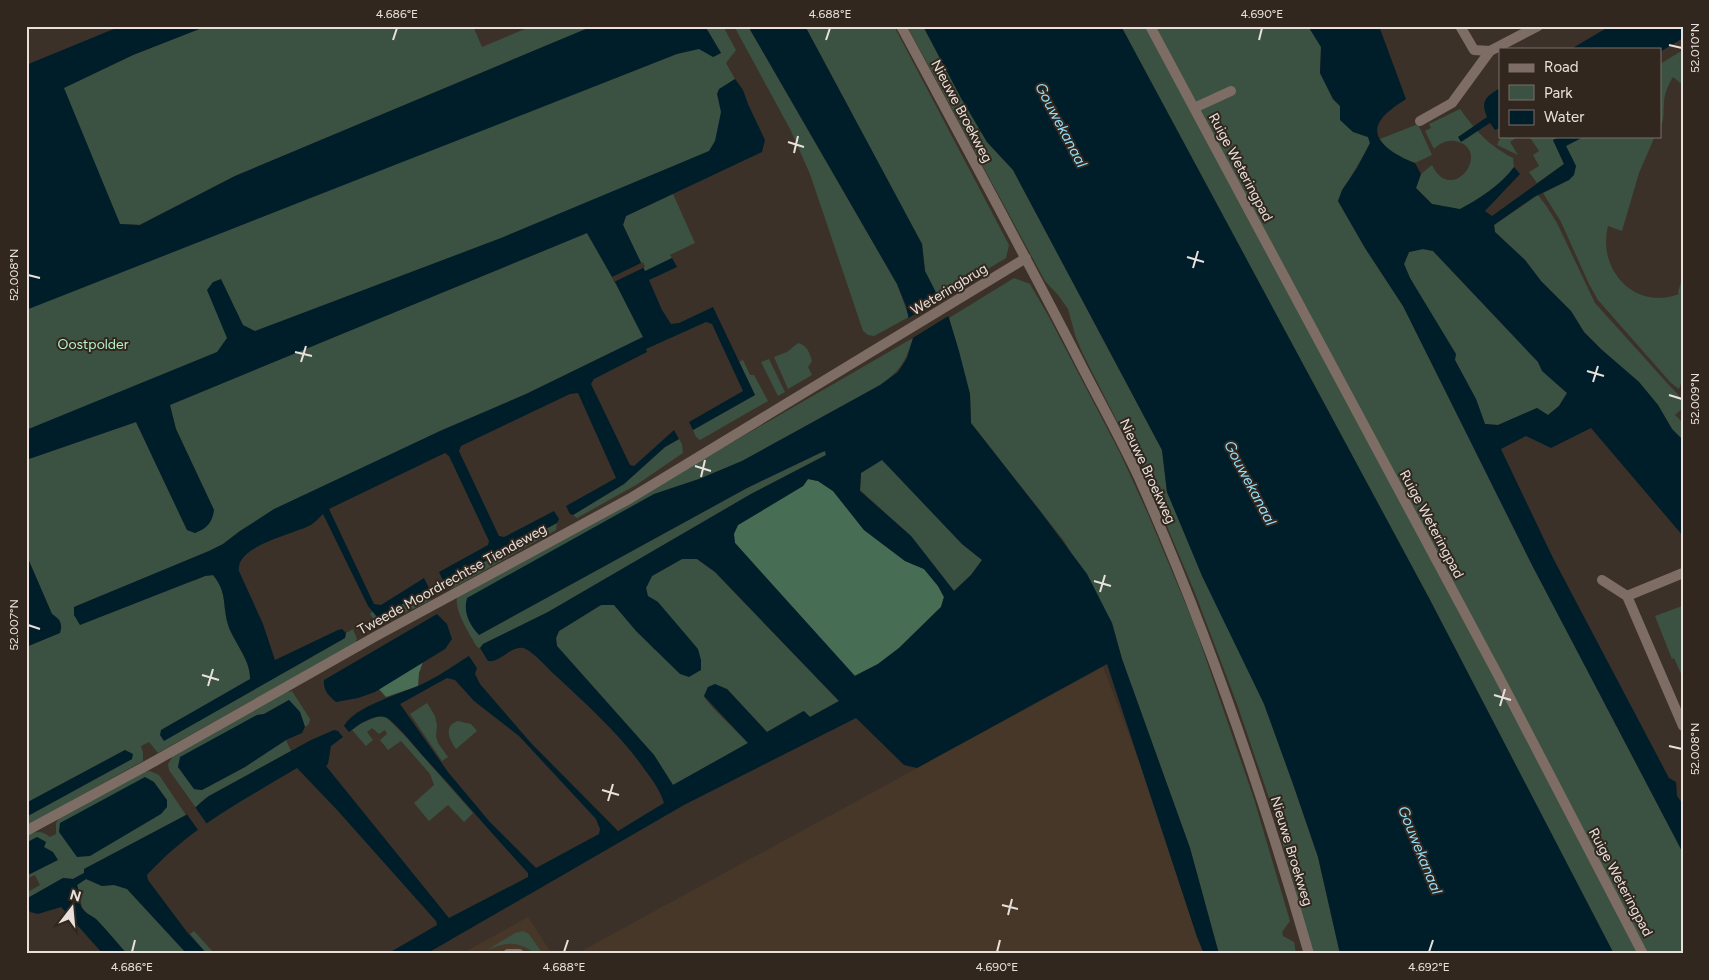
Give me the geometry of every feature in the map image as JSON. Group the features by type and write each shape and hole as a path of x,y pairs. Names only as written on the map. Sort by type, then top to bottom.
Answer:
{"street":[{"name":"Nieuwe Broekweg","path":"901,26 1026,258 1138,476 1185,584 1227,694 1276,841 1309,954"},
{"name":"Ruige Weteringpad","path":"1150,26 1498,675 1643,954"},
{"path":"1460,26 1474,50 1490,52"},
{"path":"1420,121 1452,103 1490,52 1538,26"},
{"name":"Ruige Weteringpad","path":"1194,108 1231,91"},
{"name":"Weteringbrug","path":"885,343 1026,258"},
{"name":"Tweede Moordrechtse Tiendeweg","path":"26,831 383,632 629,498 885,343"},
{"path":"1626,596 1683,572"},
{"path":"1602,580 1626,596 1683,726"},
{"path":"508,954 518,954"}],"shaded area":[{"path":"1103,667 1190,893 1203,954 576,954"},
{"path":"528,917 552,954 461,954"}],"green space":[{"path":"207,26 473,26 482,47 532,26 593,26 235,176 139,225 120,224 63,88 133,55"},
{"name":"Oostpolder","path":"705,26 723,26 736,50 726,63 735,79 723,87 723,138 694,174 26,443 26,299 700,32 713,57 721,53"},
{"path":"734,26 748,26 897,284 909,317 874,336 868,335 863,331 810,174 790,129"},
{"path":"805,26 894,26 1009,245 1006,258 939,299 925,271 922,244"},
{"path":"907,26 923,26 961,98 987,142 1013,170 1162,450 1167,492 1264,704 1293,784 1318,857 1340,954 1310,954 1295,888 1272,807 1237,704 1144,467 1122,431 1083,354 1076,338 1068,309 1045,281"},
{"path":"1121,26 1308,26 1321,47 1320,73 1333,99 1340,106 1340,113 1344,123 1357,133 1368,137 1370,143 1338,201 1365,248 1403,306 1532,565 1683,853 1683,954 1614,954 1429,598"},
{"path":"1683,50 1683,85 1673,77 1664,100 1662,124 1662,63"},
{"path":"1460,109 1483,137 1496,148 1513,158 1514,167 1496,186 1460,210 1432,204 1416,188 1421,174 1432,165 1440,176 1450,180 1458,178 1466,172 1471,154 1466,146 1455,141 1449,141 1434,149 1425,131 1431,128 1429,124"},
{"path":"1418,124 1432,155 1415,163 1390,151 1380,139"},
{"path":"1502,138 1516,138 1510,142 1518,155 1497,145"},
{"path":"1530,138 1557,138 1553,140 1564,164 1537,183 1529,172 1539,166 1533,155 1539,151"},
{"path":"1581,138 1654,138 1639,173 1622,231 1608,226 1606,242 1608,257 1614,271 1622,282 1634,291 1647,297 1663,298 1679,294 1681,282 1683,282 1683,378 1679,389 1671,383 1598,300 1561,222 1543,193 1569,180 1576,166 1566,146"},
{"path":"673,194 695,243 670,255 672,258 645,272 623,225 626,216"},
{"path":"1538,195 1557,223 1595,303 1680,397 1683,408 1675,415 1683,423 1683,440 1672,429 1658,405 1639,382 1584,332 1571,311 1541,281 1525,260 1495,232 1494,225"},
{"path":"587,233 643,337 526,394 440,431 240,531 223,544 209,551 74,607 196,580 205,576 213,575 218,582 223,595 227,622 246,660 250,680 161,730 260,686 345,638 346,633 353,629 357,639 355,643 158,753 149,742 141,746 143,761 26,826 26,817 132,759 125,750 26,803 26,647 59,633 60,620 52,614 26,554 26,460 136,422 187,530 195,533 208,524 214,510 176,429 169,405"},
{"path":"1423,249 1433,251 1538,362 1543,371 1567,393 1559,406 1548,415 1537,408 1498,425 1485,424 1476,399 1404,264 1409,252"},
{"path":"1014,278 1030,284 1120,453 1194,624 1254,799 1290,921 1282,932 1283,936 1294,942 1296,954 1219,954 1190,848 1122,659 1112,623 1064,541 971,423 970,394 949,318"},
{"path":"913,338 901,365 881,385 742,461 699,479 654,494 479,635 747,488 820,453 825,451 826,455 751,494 548,612 483,644 480,648 477,647 460,615 457,597 660,484"},
{"path":"798,343 809,352 812,361 808,367 812,375 788,389 774,357 787,352"},
{"path":"769,359 785,392 778,396 761,362"},
{"path":"743,360 750,375 754,375 768,401 700,440 696,437 693,430 755,395 739,362"},
{"path":"679,439 682,444 683,453 636,485 577,518 573,515 624,484 665,447"},
{"path":"882,459 962,544 982,560 971,575 954,591 911,536 860,490 861,473"},
{"path":"808,479 818,481 833,491 864,530 905,561 924,569 938,586 944,597 941,607 899,648 878,664 854,676 735,543 733,534 738,525 803,486"},
{"path":"557,523 556,530 453,588 444,583"},
{"path":"682,559 697,559 715,572 839,701 810,717 803,711 767,732 727,689 708,687 704,697 748,743 673,785 654,755 557,646 556,638 559,631 601,605 614,605 655,650 658,602 647,596 646,587 652,576"},
{"path":"430,590 431,600 384,623 375,622 370,614 373,611 377,617"},
{"path":"1682,606 1683,678 1674,658 1672,659 1655,616"},
{"path":"423,662 419,673 418,686 386,697 379,689"},
{"path":"292,691 310,719 309,724 305,727 300,712 289,700 264,714 257,715 181,757 178,767 194,789 202,790 245,767 286,740 291,751 209,796 196,808 169,770 168,764 174,754 283,693"},
{"path":"427,703 435,716 438,743 448,757 442,761 410,714"},
{"path":"379,716 387,718 406,737 473,813 464,822 448,805 429,821 414,803 434,785 430,774 401,741 388,750 380,740 387,734 385,730 379,734 372,728 367,732 373,740 366,746 352,730 359,724"},
{"path":"458,721 471,724 477,731 456,749 451,741 449,729 453,723"},
{"path":"150,771 159,775 186,815 84,869 84,873 73,879 63,878 26,899 26,893 40,885 35,875 26,879 26,876 57,860 44,847 46,842 37,837 26,843 26,836 38,832 50,837 56,834 56,823 59,818 143,772"},
{"path":"86,879 102,886 114,884 127,889 187,954 127,954 96,919 86,913 82,907 77,885"},
{"path":"194,931 215,954 207,954 190,934"},
{"path":"523,931 529,934 543,954 535,953 523,946 512,944 487,950 515,933"}],"water":[{"path":"121,26 207,26 133,55 64,88 120,224 140,225 235,176 593,26 705,26 721,53 713,57 699,49 677,54 26,310 26,65"},
{"path":"748,26 805,26 922,244 925,271 949,318 959,351 970,394 971,423 1087,574 1112,623 1122,659 1190,848 1219,954 1204,954 1197,937 1107,664 917,768 904,765 856,718 684,805 426,954 387,954 437,925 436,921 297,768 199,829 147,875 148,880 187,932 207,954 187,954 127,889 114,885 102,886 86,879 77,885 82,908 105,928 127,954 103,954 61,907 38,914 30,912 26,905 26,899 63,878 73,879 84,873 84,869 186,815 209,796 311,740 334,730 338,731 343,737 331,746 326,766 449,918 528,877 528,873 391,721 383,717 373,718 349,732 344,726 349,719 367,707 425,683 469,656 477,668 475,674 480,684 531,743 618,831 664,803 653,782 625,744 603,720 527,649 514,649 497,660 488,661 480,648 483,644 548,612 751,494 826,455 825,451 747,488 479,635 472,627 468,618 467,598 654,494 699,479 742,461 880,385 898,372 907,358 913,338 906,306 897,284","holes":["882,460 962,544 982,560 971,575 954,591 911,536 860,491 861,473","808,479 818,481 833,491 864,530 905,561 924,569 938,586 944,597 941,607 899,648 878,664 855,676 735,543 734,534 738,525 803,486","682,559 697,559 715,572 839,701 810,717 804,711 767,732 727,689 715,684 708,687 704,696 748,743 673,785 654,755 557,646 556,638 559,631 601,605 614,605 636,631 680,674 689,677 701,670 698,649 658,602 648,596 646,588 652,576","447,678 455,680 474,701 519,736 596,819 600,829 599,834 536,868 489,821 448,772 400,704"]},
{"name":"Gouwekanaal","path":"923,26 1121,26 1429,598 1614,954 1340,954 1318,857 1293,784 1264,704 1202,576 1167,492 1162,450 1013,170 987,142 961,98"},
{"path":"1308,26 1379,26 1406,99 1381,120 1377,130 1379,137 1388,149 1415,163 1421,174 1416,188 1432,204 1460,209 1489,191 1503,180 1514,167 1520,174 1485,211 1492,216 1564,164 1553,140 1557,138 1581,138 1566,146 1576,166 1574,175 1569,180 1534,197 1494,225 1495,232 1525,260 1541,281 1571,311 1584,332 1639,382 1658,405 1672,429 1683,440 1683,536 1591,428 1551,448 1526,436 1501,449 1553,558 1669,778 1676,782 1677,796 1683,804 1683,853 1532,565 1403,306 1365,248 1338,201 1342,190 1357,168 1370,143 1368,137 1353,132 1340,120 1340,106 1333,99 1320,73 1321,47","holes":["1423,249 1433,251 1538,362 1542,371 1567,393 1559,406 1548,415 1537,408 1498,425 1485,424 1476,399 1455,360 1456,354 1410,278 1404,264 1409,252"]},
{"path":"1610,26 1683,26 1683,38 1662,51 1662,48 1573,48"},
{"path":"735,79 743,90 765,140 762,152 626,216 623,225 645,271 672,258 677,267 649,280 662,310 671,324 679,323 713,307 755,395 693,430 689,422 743,391 712,324 706,322 646,349 647,352 594,379 591,384 630,465 634,466 674,430 679,439 665,447 624,484 573,515 570,514 566,506 616,478 578,393 570,394 461,446 459,451 499,536 504,537 554,511 559,519 557,523 444,583 439,572 488,545 489,541 449,456 445,453 329,509 374,604 381,605 424,578 430,590 377,617 368,606 323,514 311,525 256,548 240,562 239,571 263,624 275,660 338,630 342,629 346,633 345,638 164,741 160,735 161,730 250,679 246,660 227,622 223,595 218,582 213,575 205,576 80,625 74,615 74,607 209,551 223,544 274,509 440,431 526,394 643,337 587,233 170,405 176,429 214,510 208,524 195,533 187,530 136,422 26,460 26,430 217,352 227,338 207,290 213,282 221,279 243,325 255,331 501,238 709,151 715,141 721,112 717,94 719,89"},
{"path":"1499,89 1499,128 1495,130 1490,123 1461,142 1458,137 1487,117 1484,103 1491,94"},
{"path":"26,554 52,614 59,620 61,627 60,633 26,647 26,627 29,625 26,612"},
{"path":"437,614 447,624 452,639 445,649 375,692 358,698 336,702 327,692 324,687 324,680"},
{"path":"289,700 300,712 305,727 302,733 286,740 245,767 202,790 194,789 178,767 180,757 257,715 264,714"},
{"path":"125,750 133,754 132,759 26,817 26,803"},
{"path":"145,777 154,782 167,800 167,807 161,814 90,856 77,857 59,832 60,823"},
{"path":"37,837 46,842 44,847 53,852 58,860 26,876 26,843"}],"pier":[{"path":"643,262 645,267 614,282 612,277"},
{"path":"941,298 950,315 911,339 907,319"},
{"path":"195,807 207,824 198,830 186,813"}]}
